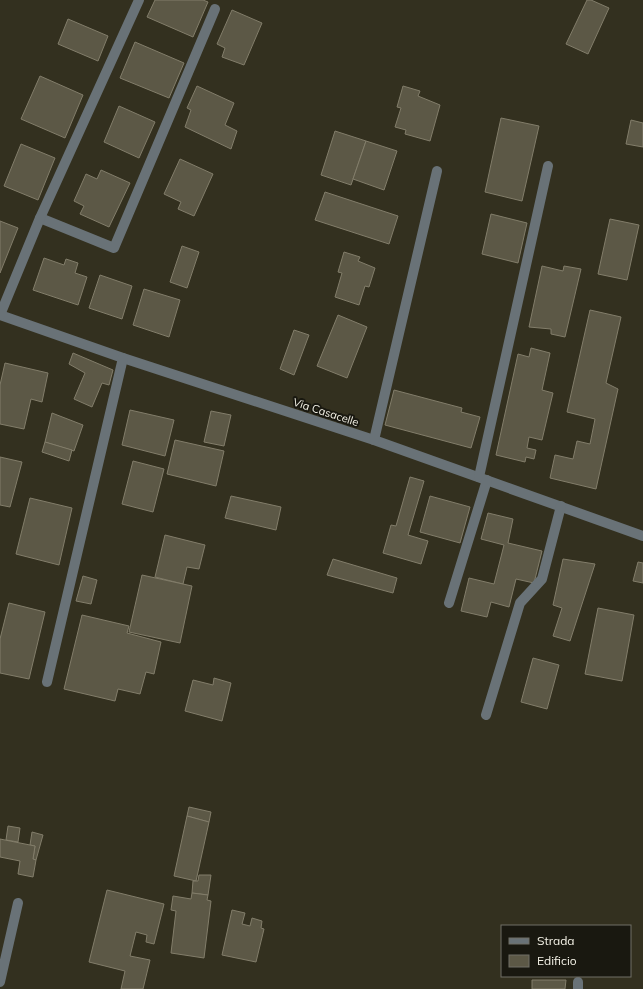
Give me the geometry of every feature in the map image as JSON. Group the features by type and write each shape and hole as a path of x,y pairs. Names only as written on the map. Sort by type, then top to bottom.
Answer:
{"street":[{"path":"0,315 40,218 138,0"},
{"path":"40,218 114,248 215,9"},
{"path":"449,603 483,479 548,166"},
{"path":"374,440 437,171"},
{"name":"Via Casacelle","path":"0,315 123,358 374,440 643,536"},
{"path":"47,682 123,358"},
{"path":"486,715 520,603 542,579 561,506"},
{"path":"0,982 18,903"}],"building":[{"path":"155,0 203,0 208,2 193,37 147,17"},
{"path":"587,0 591,0 609,8 588,54 566,44"},
{"path":"232,10 262,23 244,65 222,57 225,48 217,44"},
{"path":"68,19 108,36 98,61 58,44"},
{"path":"135,42 184,63 169,98 120,78"},
{"path":"40,76 83,95 65,138 21,119"},
{"path":"197,86 234,103 225,125 237,131 231,149 185,127 191,110 187,108"},
{"path":"403,86 420,91 418,96 440,105 430,141 405,134 406,130 395,127 401,108 397,107"},
{"path":"119,106 155,122 139,158 104,142"},
{"path":"501,118 539,126 522,201 485,192"},
{"path":"631,120 643,123 643,147 626,144"},
{"path":"335,131 366,141 351,185 321,175"},
{"path":"366,141 397,151 384,190 353,179"},
{"path":"21,144 55,158 38,200 4,186"},
{"path":"180,159 213,174 194,216 178,209 181,202 164,194"},
{"path":"101,170 130,183 109,227 80,214 84,206 74,201 86,174 97,179"},
{"path":"325,192 398,216 389,244 315,220"},
{"path":"491,214 527,223 518,263 482,254"},
{"path":"610,219 639,225 627,280 598,274"},
{"path":"0,221 18,228 0,273"},
{"path":"182,246 199,252 187,288 170,282"},
{"path":"344,252 360,257 358,261 375,268 369,287 365,286 359,305 335,297 342,273 338,272"},
{"path":"44,258 64,265 66,259 78,263 75,273 87,277 78,305 33,290"},
{"path":"542,266 563,271 564,266 581,269 565,337 551,334 551,329 529,327"},
{"path":"100,275 132,286 122,319 89,308"},
{"path":"144,289 180,300 169,337 133,325"},
{"path":"590,310 621,317 606,383 618,389 596,489 550,478 555,455 573,459 577,441 590,444 595,419 567,412"},
{"path":"338,315 367,327 347,378 317,366"},
{"path":"294,330 309,335 294,375 280,369"},
{"path":"531,348 550,353 542,390 553,393 542,440 529,437 527,448 536,450 534,459 526,457 525,462 496,455 518,354 529,357"},
{"path":"73,353 113,370 109,385 102,383 92,407 74,399 85,373 69,364"},
{"path":"5,363 48,373 42,402 31,399 24,429 0,424 0,385"},
{"path":"394,390 462,408 461,412 480,417 471,448 385,425"},
{"path":"130,410 174,420 165,456 122,445"},
{"path":"211,411 231,415 224,446 204,442"},
{"path":"52,413 83,425 74,451 45,442"},
{"path":"175,440 224,451 216,486 167,474"},
{"path":"45,442 72,450 69,461 42,452"},
{"path":"0,457 22,462 10,507 0,505"},
{"path":"133,461 164,469 153,512 122,504"},
{"path":"410,477 424,481 408,535 428,541 421,564 383,553 391,525 396,526"},
{"path":"231,496 281,507 276,530 225,518"},
{"path":"430,496 470,507 460,543 420,532"},
{"path":"30,498 72,508 59,565 16,554"},
{"path":"488,513 513,519 508,543 542,551 534,583 516,579 509,607 491,602 487,617 461,611 469,578 494,584 504,545 481,539"},
{"path":"165,535 205,545 199,569 187,567 183,584 155,577"},
{"path":"333,559 397,578 393,593 327,575"},
{"path":"563,559 595,564 570,641 553,636 562,608 553,605"},
{"path":"638,562 643,563 643,583 633,581"},
{"path":"142,575 192,586 180,643 129,632"},
{"path":"83,576 97,580 91,604 76,601"},
{"path":"9,603 45,612 29,679 0,673 0,639"},
{"path":"598,608 634,615 622,681 585,674"},
{"path":"82,615 129,626 127,633 161,642 154,674 146,672 140,694 118,689 115,701 64,689"},
{"path":"533,658 559,665 547,709 521,702"},
{"path":"214,678 231,683 222,721 185,711 193,680 213,685"},
{"path":"189,807 211,812 209,822 187,816"},
{"path":"187,816 209,822 196,881 174,876"},
{"path":"8,826 20,828 18,842 6,840"},
{"path":"32,832 43,835 36,860 33,859 35,846 30,845"},
{"path":"0,839 35,846 33,859 36,860 33,877 18,874 20,861 0,857"},
{"path":"199,875 211,875 208,895 192,893 193,881 198,881"},
{"path":"107,890 164,904 154,944 146,942 147,935 136,932 130,956 150,960 143,989 121,989 125,971 89,962"},
{"path":"192,893 208,895 207,900 211,901 204,958 171,953 176,911 171,910 173,896 191,899"},
{"path":"232,910 245,913 242,924 250,926 252,918 262,921 261,928 264,929 256,962 222,955"},
{"path":"532,980 566,980 565,989 532,989"}]}
